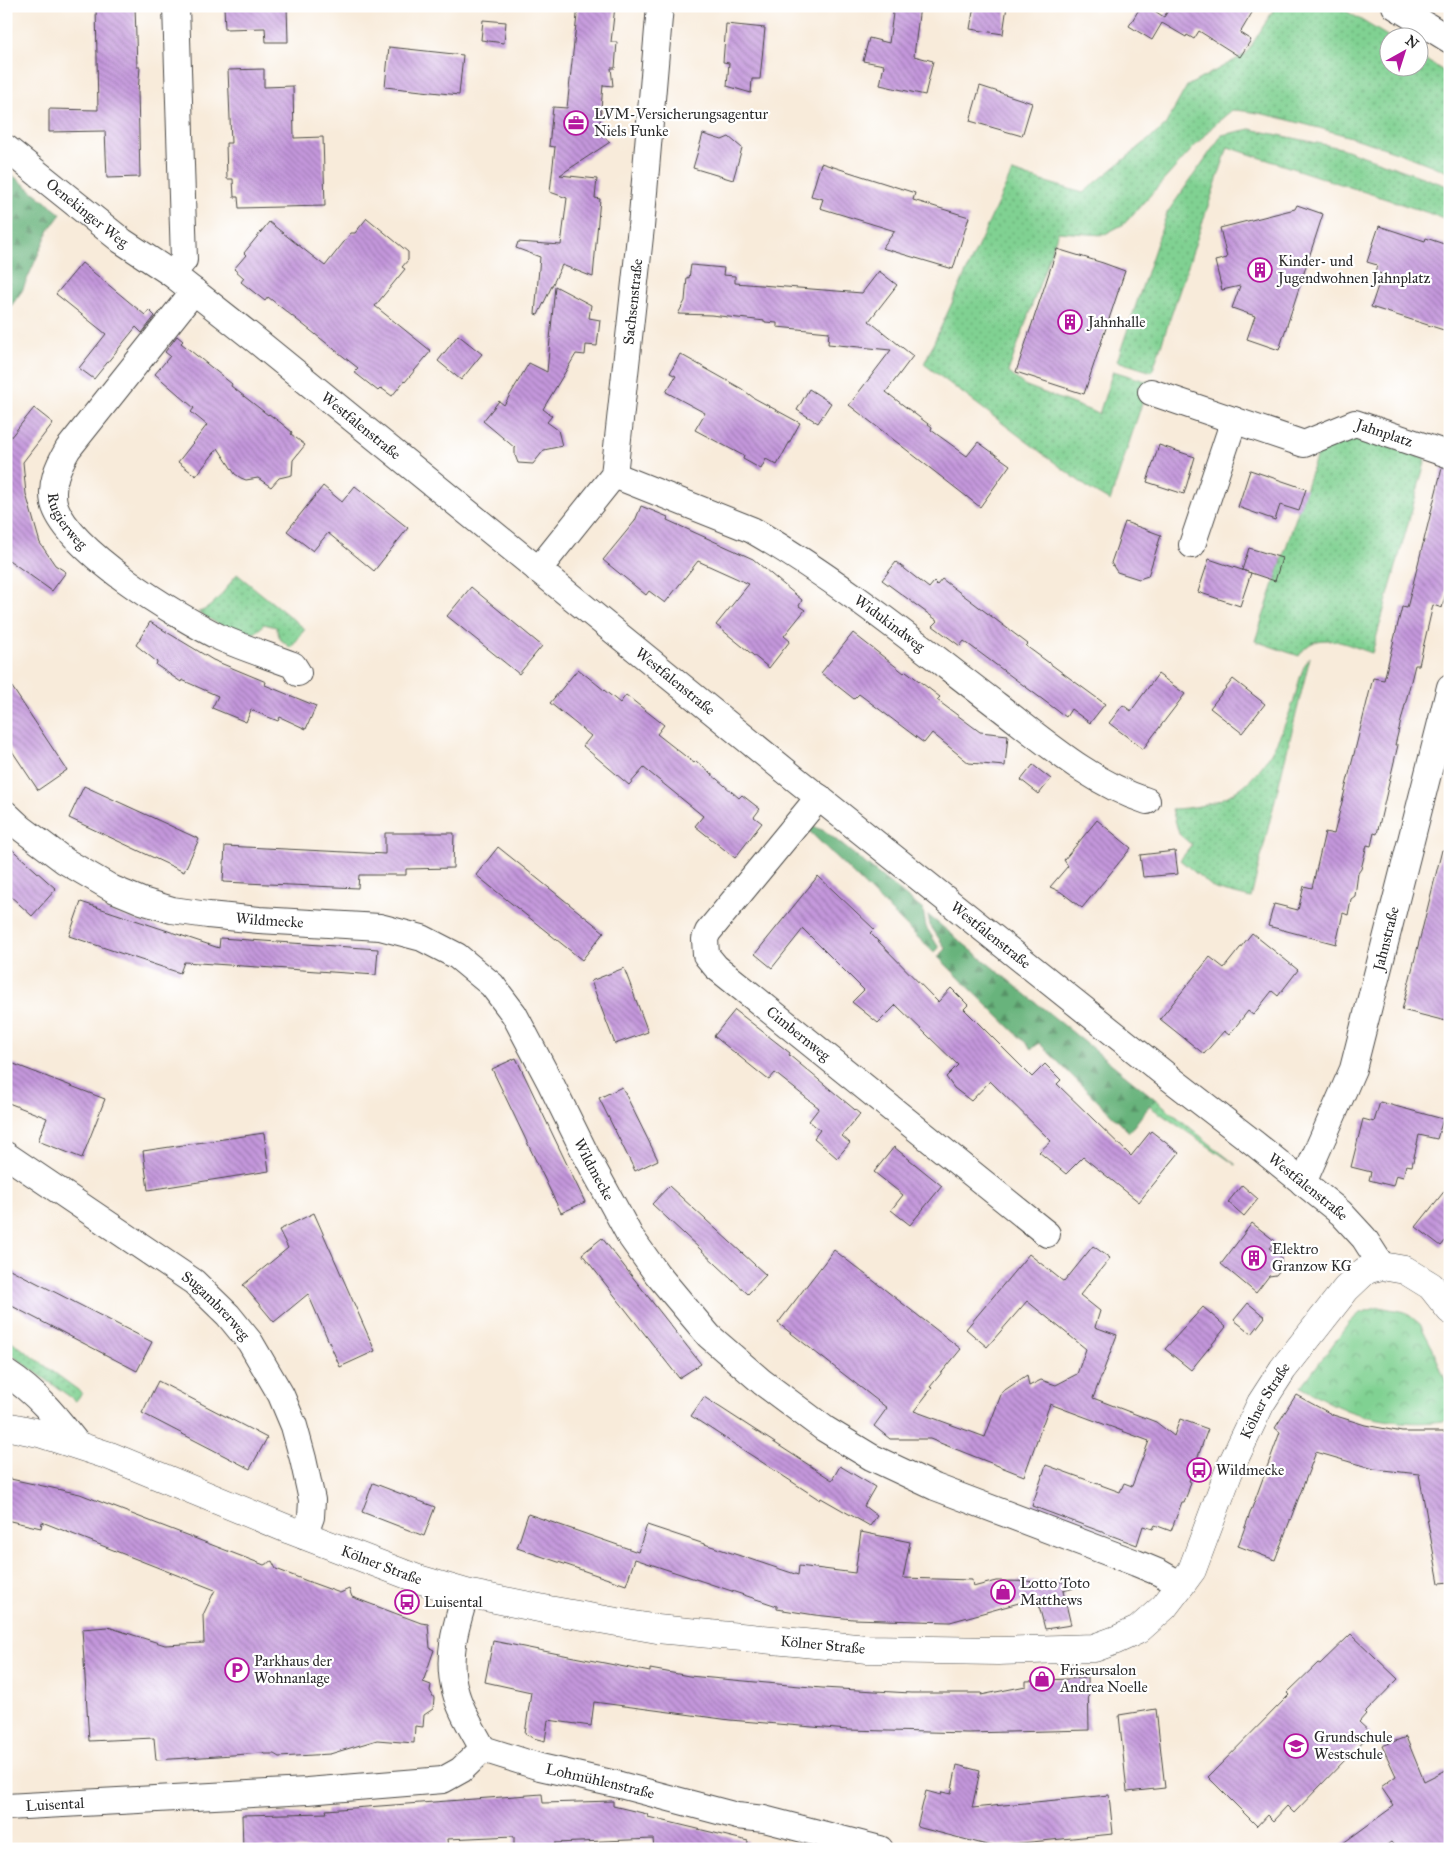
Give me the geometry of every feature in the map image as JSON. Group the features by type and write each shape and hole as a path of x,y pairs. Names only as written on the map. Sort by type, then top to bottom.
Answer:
{"main road":[{"name":"Kölner Straße","path":"6,1426 39,1433 134,1466 304,1536 418,1579 466,1593 549,1610 657,1629 882,1650 998,1652 1094,1648 1138,1630 1164,1607 1181,1585 1192,1570 1231,1466 1261,1402 1346,1289 1366,1271 1382,1266"},
{"path":"1382,1266 1405,1270 1431,1286 1450,1310"}],"street":[{"path":"172,274 184,260 176,6"},
{"name":"Sachsenstraße","path":"614,475 642,227 660,6"},
{"path":"1395,6 1450,40"},
{"name":"Oenekinger Weg","path":"6,148 122,241 172,274"},
{"name":"Westfalenstraße","path":"172,274 1171,1080 1254,1142 1354,1226 1370,1245 1382,1266"},
{"name":"Rugierweg","path":"194,291 68,449 55,476 54,504 60,518 75,538 164,607 224,639 293,665 298,673"},
{"name":"Jahnplatz","path":"1151,392 1304,444 1355,423 1450,455"},
{"path":"1192,545 1234,420"},
{"path":"538,570 614,475"},
{"name":"Widukindweg","path":"614,475 752,530 768,539 826,576 1064,757 1122,793 1147,801"},
{"name":"Jahnstraße","path":"1303,1183 1353,1069 1450,687"},
{"name":"Cimbernweg","path":"818,796 708,932 705,939 706,955 716,967 1048,1234"},
{"name":"Wildmecke","path":"6,814 21,828 65,861 113,889 142,901 172,910 208,915 380,927 422,938 457,956 492,985 521,1024 607,1196 644,1256 709,1336 739,1363 825,1429 846,1443 898,1471 935,1488 1144,1566 1181,1585"},
{"name":"Sugambrerweg","path":"6,1155 194,1282 228,1315 250,1342 281,1394 294,1426 312,1500 311,1517 304,1536"},
{"path":"6,1373 26,1386 42,1401 78,1446"},
{"path":"466,1593 455,1632 451,1662 455,1691 466,1720 483,1749"},
{"name":"Luisental","path":"6,1807 307,1791 443,1780 461,1770 483,1749"},
{"name":"Lohmühlenstraße","path":"483,1749 540,1767 620,1785 737,1816 764,1819 880,1849"}],"green space":[{"path":"1276,6 1338,6 1378,30 1378,78 1428,78 1428,62 1450,75 1450,173 1395,151 1338,133 1266,115 1232,110 1213,126 1124,224 1103,235 1058,232 1008,372 1024,385 1099,414 1113,371 1149,382 1110,501 1091,490 924,364 1012,172 1083,193 1164,127 1187,86 1246,54"},
{"path":"1250,129 1341,148 1450,187 1450,220 1228,147 1152,372 1117,361 1167,213 1222,135"},
{"path":"6,170 61,214 49,230 22,291 6,313"},
{"path":"1356,436 1426,459 1372,653 1342,643 1323,640 1314,642 1306,647 1299,656 1255,641 1318,451"},
{"path":"237,574 305,629 291,648 280,639 276,627 264,624 256,632 243,634 226,628 198,612 215,602"},
{"path":"1310,657 1251,898 1215,889 1180,860 1192,845 1179,834 1172,809 1198,806 1219,800 1237,790 1252,777 1265,762 1276,743 1294,700 1302,672"},
{"path":"814,827 825,831 923,910 926,927 939,948 934,953 807,829"},
{"path":"928,915 1155,1099 1129,1132 1039,1043 1032,1049 938,957 946,949 930,925"},
{"path":"1155,1099 1236,1165 1149,1106"},
{"path":"1379,1307 1405,1312 1420,1324 1433,1349 1449,1390 1450,1420 1411,1423 1384,1420 1340,1408 1301,1387 1349,1323 1360,1313"},
{"path":"6,1337 82,1393 76,1401 6,1351"}],"building":[{"path":"96,6 135,6 137,67 140,67 138,92 140,177 107,178 105,131 49,132 49,109 98,110"},
{"path":"224,6 287,6 288,42 266,42 265,28 225,29"},
{"path":"578,6 615,6 611,42 617,42 615,68 611,68 613,86 603,85 599,133 610,142 560,175 597,179 595,198 600,199 593,277 562,265 538,315 535,314 540,257 516,248 518,242 561,245 567,198 550,192 555,147 549,146 553,107 567,108"},
{"path":"894,6 920,6 914,56 933,61 925,95 880,85 884,65 863,61 869,38 889,43"},
{"path":"974,6 1007,6 1003,34 970,29"},
{"path":"1141,6 1147,6 1164,17 1171,6 1256,6 1240,33 1251,40 1240,57 1199,31 1194,39 1187,35 1186,37 1162,23 1152,40 1129,26"},
{"path":"483,20 506,22 504,43 481,40"},
{"path":"726,24 765,28 760,79 752,79 751,93 727,86 729,63 723,62"},
{"path":"389,47 463,55 459,95 385,87"},
{"path":"264,69 264,87 293,86 294,138 323,137 325,206 239,208 238,197 234,197 233,179 227,179 226,143 231,143 228,70"},
{"path":"980,86 1032,103 1022,136 970,121"},
{"path":"703,134 722,140 729,137 742,148 733,180 693,168"},
{"path":"821,163 915,193 913,200 969,217 953,269 882,248 895,231 820,208 823,199 811,196"},
{"name":"Kinder- und Jugendwohnen Jahnplatz","path":"1297,205 1323,214 1279,350 1247,339 1255,316 1232,308 1240,286 1222,290 1215,261 1227,258 1220,228 1295,209"},
{"path":"367,218 408,252 408,260 402,267 405,269 375,306 431,351 392,396 381,388 378,391 354,372 358,368 268,297 265,301 241,282 244,278 234,269 246,255 244,253 269,222 325,266 351,233 355,233"},
{"path":"1379,226 1425,241 1426,238 1450,246 1450,332 1371,307 1382,274 1375,272 1377,265 1367,262"},
{"name":"Jahnhalle","path":"1057,249 1125,271 1084,394 1016,372"},
{"path":"82,263 145,315 149,310 155,316 142,333 136,327 94,379 79,368 106,334 56,294"},
{"path":"691,265 724,268 723,275 735,276 735,283 862,293 879,271 897,285 869,321 913,356 886,392 932,427 931,430 967,456 978,442 1010,465 980,507 849,405 891,350 828,344 829,332 777,327 777,323 711,315 678,314 685,301 687,277 689,278"},
{"path":"555,286 591,305 589,318 600,320 597,346 586,345 585,355 576,354 543,409 552,416 547,422 558,430 562,446 544,450 533,464 518,463 515,448 483,421 499,401 504,405 529,363 547,372"},
{"path":"458,335 482,354 461,380 438,361"},
{"path":"177,336 183,341 181,343 232,384 231,386 281,423 305,445 293,460 292,475 279,478 271,487 258,478 246,480 235,474 218,448 196,476 178,462 207,425 191,412 194,408 155,374 170,356 165,352"},
{"path":"680,354 800,423 777,465 766,459 761,469 743,459 744,456 695,430 705,413 666,392 676,376 670,373"},
{"path":"809,389 831,403 818,423 797,410"},
{"path":"34,408 53,423 23,462 26,494 40,543 55,565 66,572 52,591 6,558 6,443"},
{"path":"1159,445 1195,457 1184,494 1147,482"},
{"path":"1442,468 1450,470 1450,577 1442,608 1433,605 1419,665 1415,665 1395,745 1398,745 1377,834 1374,833 1371,846 1367,845 1361,869 1358,873 1355,896 1351,899 1348,915 1343,913 1336,944 1268,926 1274,904 1298,910 1304,886 1312,888 1325,832 1334,834 1373,678 1384,680 1402,607 1407,608"},
{"path":"1250,470 1306,489 1299,511 1280,505 1275,520 1238,507"},
{"path":"323,486 342,502 355,486 408,528 374,571 328,533 313,551 287,531"},
{"path":"641,506 668,517 667,520 753,559 802,600 799,606 805,610 784,636 790,641 769,668 716,625 749,584 698,561 665,603 649,591 646,595 603,560 635,521"},
{"path":"1125,522 1161,535 1148,576 1139,579 1117,572 1111,563"},
{"path":"1249,548 1282,558 1275,581 1242,570"},
{"path":"1209,559 1251,573 1240,606 1198,592"},
{"path":"896,562 929,588 934,582 937,585 942,579 1028,644 1026,646 1105,704 1090,723 1071,709 1066,717 964,641 960,646 933,626 938,621 882,580"},
{"path":"471,587 542,646 519,674 447,616"},
{"path":"150,622 213,660 266,682 265,685 316,706 306,729 280,717 278,721 251,710 246,722 212,708 218,696 182,680 181,682 156,665 157,662 136,645"},
{"path":"853,633 904,673 906,671 940,697 937,700 980,732 1008,735 1005,766 969,763 932,733 924,743 859,694 854,699 821,673"},
{"path":"578,669 620,703 626,695 664,725 657,734 694,763 696,761 739,798 742,795 760,809 754,817 762,823 735,858 695,826 703,816 644,768 629,785 583,746 591,736 550,703"},
{"path":"1158,674 1185,694 1143,749 1109,723 1123,705 1131,711"},
{"path":"6,678 67,770 38,790 6,742"},
{"path":"1233,679 1265,704 1242,733 1210,708"},
{"path":"1033,765 1051,779 1039,794 1021,780"},
{"path":"84,786 199,839 184,872 69,818"},
{"path":"1097,820 1131,848 1082,908 1061,892 1050,887 1068,866 1064,860"},
{"path":"385,833 454,833 453,868 406,869 406,875 359,875 358,888 223,882 225,846 385,854"},
{"path":"6,844 56,889 32,916 6,892"},
{"path":"498,847 604,932 582,960 476,875"},
{"path":"1442,850 1450,851 1450,1022 1402,1010"},
{"path":"1175,851 1178,874 1143,877 1140,855"},
{"path":"818,876 874,929 870,933 938,1002 951,988 968,1005 964,1009 1032,1077 1045,1064 1061,1080 1057,1084 1131,1156 1151,1131 1179,1153 1139,1202 1083,1157 1066,1174 1039,1152 1051,1141 990,1081 971,1101 954,1088 946,1077 958,1065 896,1005 878,1023 852,1002 864,990 803,929 772,968 755,954"},
{"path":"81,902 219,948 220,938 378,949 376,975 184,962 180,973 69,936"},
{"path":"1252,933 1298,970 1278,996 1272,991 1253,1015 1248,1011 1229,1035 1224,1031 1204,1054 1160,1019 1210,957 1224,968"},
{"path":"624,968 648,1032 615,1044 591,981"},
{"path":"735,1010 790,1053 789,1055 860,1114 842,1136 850,1143 837,1158 814,1138 820,1130 809,1121 819,1108 775,1073 769,1080 766,1078 714,1036"},
{"path":"516,1058 585,1202 561,1213 492,1069"},
{"path":"6,1061 105,1099 82,1158 38,1141 47,1118 6,1102"},
{"path":"622,1087 658,1160 635,1171 599,1098"},
{"path":"1380,1102 1443,1119 1437,1139 1419,1135 1412,1166 1406,1165 1403,1177 1396,1175 1393,1186 1369,1180 1371,1172 1351,1167 1363,1119 1374,1122"},
{"path":"264,1133 269,1171 148,1190 143,1151"},
{"path":"894,1147 942,1186 910,1225 891,1210 903,1195 874,1172"},
{"path":"1450,1184 1450,1235 1441,1246 1416,1227"},
{"path":"1242,1185 1258,1199 1244,1216 1228,1202"},
{"path":"669,1186 766,1275 748,1294 652,1204"},
{"path":"314,1213 375,1351 340,1367 308,1294 274,1322 243,1285 288,1248 279,1230"},
{"name":"Elektro Granzow KG","path":"1252,1223 1275,1241 1269,1248 1281,1257 1281,1269 1276,1275 1269,1276 1256,1293 1221,1264"},
{"path":"602,1238 701,1364 679,1378 582,1254"},
{"path":"1093,1246 1110,1258 1080,1295 1100,1311 1095,1327 1117,1335 1093,1398 1156,1422 1174,1436 1180,1419 1208,1429 1189,1481 1191,1482 1188,1492 1184,1502 1182,1502 1171,1531 1155,1525 1153,1529 1143,1526 1137,1545 1032,1506 1046,1465 1120,1492 1124,1483 1132,1486 1149,1441 1050,1404 1024,1476 930,1439 890,1439 874,1426 887,1408 778,1323 834,1250 961,1349 930,1387 932,1388 914,1411 985,1437 1002,1392 1027,1375 1029,1386 1041,1380 1056,1385 1077,1374 1086,1349 1027,1301 987,1347 966,1329 1029,1254 1064,1282"},
{"path":"6,1267 152,1342 137,1371 6,1303"},
{"path":"1248,1303 1265,1317 1252,1334 1234,1320"},
{"path":"1203,1307 1226,1327 1191,1370 1165,1349"},
{"path":"158,1381 267,1438 250,1469 142,1413"},
{"path":"1296,1395 1333,1415 1365,1425 1402,1432 1450,1432 1450,1582 1439,1583 1419,1474 1374,1469 1316,1452 1275,1560 1238,1546 1280,1432 1275,1428"},
{"path":"704,1397 832,1480 840,1466 875,1487 864,1506 877,1516 870,1526 821,1498 820,1500 691,1416"},
{"path":"6,1478 80,1494 264,1565 272,1561 276,1569 340,1593 349,1589 352,1597 428,1624 430,1648 434,1650 423,1682 431,1685 430,1691 434,1698 433,1709 424,1715 423,1727 415,1726 414,1743 377,1740 330,1754 279,1757 274,1754 263,1753 156,1760 154,1738 89,1741 82,1629 108,1627 165,1645 204,1643 203,1615 215,1590 42,1522 41,1528 6,1520"},
{"path":"373,1483 435,1507 424,1536 362,1512"},
{"path":"528,1514 638,1552 647,1525 798,1575 799,1566 855,1573 861,1532 910,1542 903,1578 972,1580 973,1587 996,1581 1073,1582 1074,1588 1063,1591 1071,1625 1045,1629 1037,1598 950,1622 853,1619 815,1615 777,1609 777,1606 635,1559 626,1585 517,1548"},
{"name":"Grundschule Westschule","path":"1351,1634 1398,1679 1365,1713 1359,1722 1371,1733 1294,1813 1287,1806 1273,1821 1267,1815 1257,1826 1208,1777 1289,1695 1287,1693"},
{"path":"493,1641 650,1672 650,1669 689,1676 822,1688 911,1693 982,1693 981,1695 1026,1686 1026,1681 1088,1678 1089,1730 968,1733 848,1730 730,1720 594,1702 591,1726 548,1720 545,1741 525,1734 531,1692 485,1682"},
{"path":"1156,1709 1165,1788 1127,1792 1119,1715"},
{"path":"1406,1737 1424,1781 1450,1768 1450,1849 1397,1849 1391,1842 1381,1849 1335,1849 1394,1806 1381,1787 1396,1776 1382,1746"},
{"path":"957,1765 980,1771 972,1808 1109,1795 1113,1834 991,1846 917,1827 926,1791 941,1795 942,1792 951,1794"},
{"path":"542,1794 543,1803 613,1801 613,1806 647,1814 648,1817 748,1841 747,1849 654,1849 653,1839 555,1843 555,1845 514,1849 514,1836 447,1839 448,1849 273,1849 273,1847 243,1849 242,1815 327,1813 326,1810"}],"place":[{"name":"LVM-Versicherungsagentur Niels Funke","path":"576,123"},
{"name":"Kinder- und Jugendwohnen Jahnplatz","path":"1260,270"},
{"name":"Jahnhalle","path":"1070,322"},
{"name":"Elektro Granzow KG","path":"1254,1258"},
{"name":"Wildmecke","path":"1199,1470"},
{"name":"Lotto Toto Matthews","path":"1003,1592"},
{"name":"Luisental","path":"407,1602"},
{"name":"Parkhaus der Wohnanlage","path":"237,1670"},
{"name":"Friseursalon Andrea Noelle","path":"1042,1679"},
{"name":"Grundschule Westschule","path":"1296,1746"}]}
